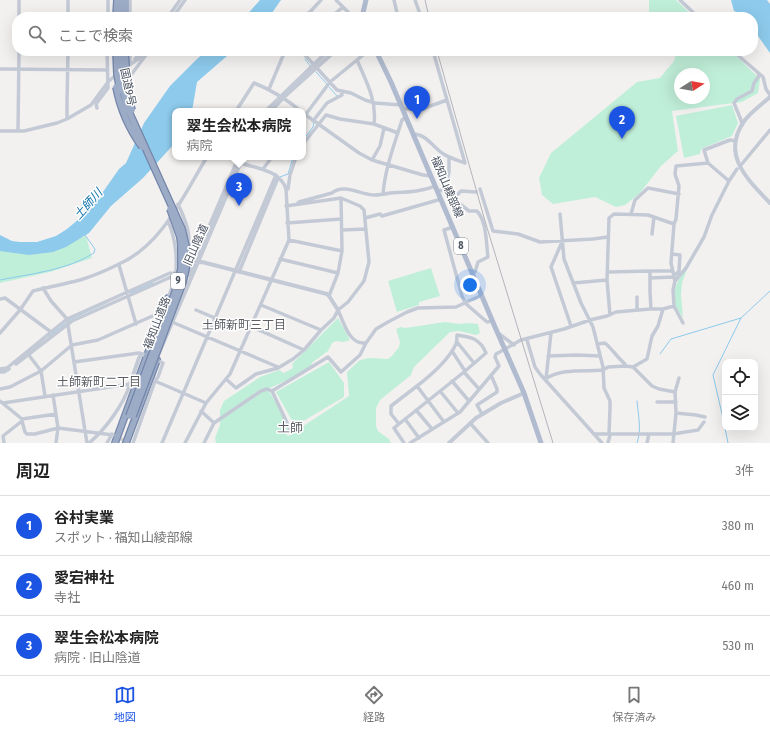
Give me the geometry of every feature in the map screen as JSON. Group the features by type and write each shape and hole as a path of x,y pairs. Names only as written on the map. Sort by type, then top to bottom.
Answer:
{"highway":[{"path":"113,0 113,12"},
{"path":"116,12 117,0"},
{"path":"121,0 121,12"},
{"path":"126,0 126,12"},
{"name":"国道9号","path":"113,56 114,72 120,104 125,117 142,147"},
{"name":"福知山道路","path":"116,56 117,74 123,105 177,227 181,246 181,269 174,294 123,443"},
{"name":"福知山道路","path":"116,443 131,416 178,296 186,269 186,246 182,229 126,105 122,84 121,56"},
{"name":"9","path":"125,56 128,95 147,151"},
{"name":"9","path":"116,443 144,355 168,298"},
{"path":"126,443 157,360"}],"main road":[{"path":"363,12 367,0"},
{"name":"福知山綾部線","path":"378,56 402,107 524,393 541,443"}],"street":[{"path":"19,0 19,12"},
{"path":"68,0 68,12"},
{"path":"108,0 108,12"},
{"path":"130,0 130,12"},
{"path":"172,12 180,0"},
{"path":"177,12 185,0"},
{"path":"310,12 320,0"},
{"path":"336,0 348,12"},
{"path":"394,0 397,12"},
{"path":"415,0 419,12"},
{"path":"680,0 693,12"},
{"path":"337,12 343,7"},
{"path":"18,131 19,56"},
{"path":"68,56 66,102 68,119"},
{"path":"97,108 96,104 108,88 107,56"},
{"path":"130,56 130,64"},
{"path":"130,64 137,56"},
{"path":"0,131 24,131 44,127 68,119 91,105 108,82 143,56"},
{"path":"131,75 146,56"},
{"path":"269,89 283,56"},
{"path":"307,56 338,90 352,92 375,104 422,109 447,100"},
{"path":"269,108 315,66 324,56"},
{"path":"315,66 328,56"},
{"path":"306,110 330,82 362,56"},
{"path":"413,134 418,134 425,138 449,157 465,163 434,56"},
{"path":"739,56 763,77 766,89 770,96 745,120 742,125 735,146 736,159 739,166 754,186 770,203"},
{"path":"358,60 375,104 376,115 374,124"},
{"path":"0,69 107,70"},
{"path":"742,125 734,103 737,99 752,91 754,83 759,76 758,73"},
{"path":"238,108 254,83 269,89 296,108"},
{"path":"313,121 327,103 342,95 341,91"},
{"path":"273,108 282,97"},
{"path":"306,140 326,115 340,119 374,124 398,133"},
{"path":"306,116 359,153 372,160 431,176"},
{"path":"383,194 385,175 402,120 406,117"},
{"path":"372,160 380,146 384,128"},
{"path":"741,165 770,130"},
{"path":"729,181 708,163 704,150 730,140 736,141"},
{"path":"445,191 449,172 449,157"},
{"path":"0,333 20,310 33,291 81,279 119,265 145,248 168,221 205,160"},
{"path":"168,298 175,285 186,278 189,274 238,160"},
{"name":"旧山陰道","path":"157,360 194,263 242,160"},
{"path":"263,169 270,160"},
{"path":"286,189 288,189 290,175 295,160"},
{"path":"185,443 206,403 230,374 241,351 250,326 261,305 270,280 289,240 286,189 283,182 263,169 258,169 241,163"},
{"path":"675,278 672,254 674,224 679,194 679,186 675,174 676,166 708,163"},
{"path":"650,278 675,278 686,268 704,237 712,215 729,181 737,169"},
{"path":"162,443 277,177"},
{"path":"297,204 299,202 335,191 344,190 373,195 436,188 445,191 469,211 477,211 483,220 488,257 478,262 475,272 472,273"},
{"path":"631,214 635,200 648,188 679,194"},
{"path":"480,189 493,231 518,234 540,242 608,237"},
{"path":"452,196 457,195 461,191 476,192"},
{"path":"226,379 236,388 256,374 278,368 293,359 304,350 321,330 334,318 338,310 348,302 366,276 369,262 364,210 360,206 341,198 286,206"},
{"path":"329,296 338,273 342,251 341,198"},
{"path":"364,218 380,214 382,216 393,214 438,200"},
{"path":"178,204 186,223 194,263"},
{"path":"560,214 564,259 581,303 590,320 603,370 604,388 610,401 610,436 608,443"},
{"path":"610,315 607,280 610,218 614,214 648,215 674,224"},
{"path":"652,234 654,217"},
{"path":"287,223 341,219"},
{"path":"168,221 173,232 176,249 176,271 172,275"},
{"path":"453,227 444,230 462,296 466,303 487,322 493,321"},
{"path":"342,230 366,229"},
{"path":"289,240 342,251"},
{"path":"562,241 551,267 571,326"},
{"path":"672,254 680,255 679,271 675,278 673,290 674,306 683,323"},
{"path":"280,260 338,273"},
{"path":"0,369 7,368 51,332 68,321 172,275 187,263 202,262 329,296 338,310 349,334 358,342 366,343"},
{"path":"119,265 136,324"},
{"path":"608,272 650,271 651,309"},
{"path":"652,271 673,271"},
{"path":"168,298 174,282 172,275"},
{"path":"573,283 607,280"},
{"path":"43,288 68,321 88,443 99,433 123,401 144,355"},
{"path":"272,391 328,357 341,372 360,355 366,343 376,330 407,312 422,307 456,307 482,295"},
{"path":"637,297 637,310"},
{"path":"0,299 5,298 51,332"},
{"path":"261,305 321,330"},
{"path":"410,443 458,413 499,366 495,357 496,354 521,340 527,340 552,333 616,312 663,309 674,306"},
{"path":"546,379 564,372 603,370 608,367 633,367 647,359 652,336 658,326 663,309"},
{"path":"196,310 215,318"},
{"path":"0,388 10,387 41,371 72,345 98,340 157,314 162,314"},
{"path":"0,372 4,372 9,369 68,321"},
{"path":"172,322 278,368"},
{"path":"250,326 304,350"},
{"path":"498,333 514,345"},
{"path":"546,379 552,333"},
{"path":"398,424 391,414 392,406 427,378 452,351 457,342 457,335 479,341 484,347 486,353 394,428 404,443"},
{"path":"527,340 535,367 602,443"},
{"path":"457,342 474,364"},
{"path":"597,344 605,343 625,364 625,366"},
{"path":"452,351 464,372 479,389"},
{"path":"74,362 140,353 163,362 132,443"},
{"path":"28,354 41,371 45,396"},
{"path":"548,356 600,356"},
{"path":"633,367 652,386 675,392"},
{"path":"482,414 477,404 497,392 498,389 491,375"},
{"path":"673,443 676,413 675,392 679,378"},
{"path":"155,381 206,403"},
{"path":"452,381 469,401"},
{"path":"1,402 130,384"},
{"path":"417,386 444,422"},
{"path":"204,443 214,423 261,390 266,389 272,391 290,429 288,432"},
{"path":"440,391 458,413"},
{"path":"449,443 482,414 524,393"},
{"path":"53,395 58,428 56,443"},
{"path":"1,402 22,420 25,432 27,434 35,434 58,428 112,434 107,443"},
{"path":"657,402 676,402"},
{"path":"416,410 432,429"},
{"path":"201,411 214,423"},
{"path":"594,434 674,434 698,430 704,419 696,415 676,413"},
{"path":"4,443 3,436 22,420 56,414"},
{"path":"405,419 419,438"},
{"path":"470,423 488,443"},
{"path":"647,443 649,434"},
{"path":"481,443 485,439"}],"green space":[{"path":"649,0 676,0 689,12 649,12"},
{"path":"676,56 736,56 760,79 758,93 742,102 672,111 678,151 661,166 640,193 625,205 616,207 595,197 553,204 542,195 539,178 551,153 637,82 660,78 674,61"},
{"path":"732,105 738,123 732,136 701,149 700,154 684,158 676,116"},
{"path":"86,236 92,258 50,272 0,283 0,247 29,255"},
{"path":"689,264 682,283 681,294 683,318 675,304 674,293 677,283"},
{"path":"431,268 440,296 419,302 419,305 397,312 388,281"},
{"path":"338,318 350,340 344,342 336,341 332,343 328,351 313,362 308,370 268,389 289,426 287,430 282,429 288,436 349,396 347,372 360,360 369,358 388,359 392,356 399,347 400,342 396,329 401,327 405,328 445,322 459,324 469,323 478,324 480,333 476,335 459,331 450,332 414,367 411,375 380,400 376,408 376,426 378,431 389,439 391,443 216,443 215,438 220,425 220,410 224,401 260,377 279,370 284,373 293,368 292,364"},
{"path":"329,362 344,383 344,397 295,426 276,392"}],"water":[{"path":"260,0 281,0 273,12 249,12"},
{"path":"731,0 767,0 770,4 770,53 758,36 758,12 734,11"},
{"path":"201,56 227,56 197,82 193,108 172,108 172,146 143,178 111,206 89,233 66,247 53,252 29,255 0,251 0,235 12,241 37,242 56,236 91,209 119,169 126,163 144,123 170,86"}],"waterway":[{"path":"305,59 311,67"},
{"path":"316,72 327,84"},
{"path":"329,87 337,96"},
{"path":"306,136 313,127 314,122"},
{"path":"280,177 288,174 292,160"},
{"path":"0,280 48,271 73,264 84,259 94,253 95,249 85,235"},
{"path":"130,293 153,283"},
{"path":"722,414 713,375 741,318 770,291"},
{"path":"49,336 71,319 108,302"},
{"path":"660,354 671,339 741,318"},
{"path":"637,401 639,427 637,443"},
{"path":"726,431 728,443"}],"tunnel":[{"path":"116,436 128,443"}],"railway":[{"path":"425,0 428,12"},
{"path":"438,56 485,221 553,443"}],"place":[{"name":"谷村実業","path":"417,119"},
{"name":"愛宕神社","path":"622,139"},
{"name":"翠生会松本病院","path":"239,206"}],"district":[{"name":"土師新町三丁目","path":"244,325"},
{"name":"土師新町二丁目","path":"99,382"},
{"name":"土師","path":"290,427"}],"water label":[{"name":"土師川","path":"88,204"}]}
